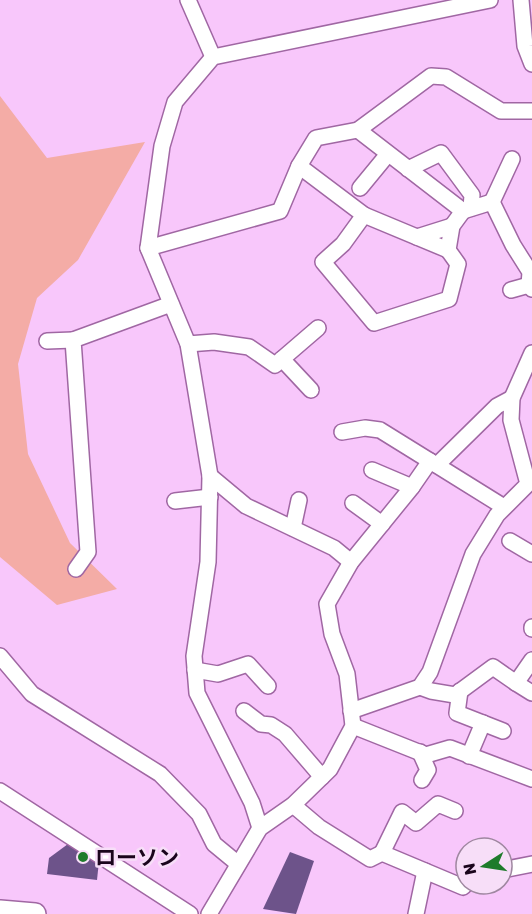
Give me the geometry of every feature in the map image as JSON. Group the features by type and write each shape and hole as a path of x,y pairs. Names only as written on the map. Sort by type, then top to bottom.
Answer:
{"highway":[{"path":"0,911 34,914"}],"street":[{"path":"188,0 213,57"},
{"path":"260,828 252,803 197,693 194,656 208,562 210,476 188,344 148,248 162,146 175,102 213,57 490,0"},
{"path":"521,0 532,64"},
{"path":"148,248 280,210 299,166 316,138 358,130 431,76 446,77 501,111 532,111"},
{"path":"358,130 408,169 467,209 492,202 512,159"},
{"path":"360,188 388,153"},
{"path":"408,169 441,153 472,195 467,209 452,226 417,237"},
{"path":"299,166 364,215 448,250 458,264 449,298 374,323 323,262 343,244 364,215"},
{"path":"492,202 513,245 530,272 530,287 512,290"},
{"path":"448,250 452,226"},
{"path":"47,341 73,340 171,304"},
{"path":"188,344 214,342 249,347 275,365 318,328"},
{"path":"73,340 88,552 76,569"},
{"path":"351,711 420,687 430,672 473,554 497,515 530,483 511,420 512,399 532,353"},
{"path":"282,359 311,390"},
{"path":"209,914 237,863 260,828 293,805 330,770 353,726 347,674 332,634 327,604 351,562 434,463 497,406 512,399"},
{"path":"342,432 365,428 380,430 504,507"},
{"path":"372,470 412,487"},
{"path":"210,476 246,506 334,548 351,562"},
{"path":"175,501 210,497"},
{"path":"293,528 299,500"},
{"path":"353,503 382,524"},
{"path":"510,541 532,554"},
{"path":"0,656 32,694 160,774 199,814 214,844 237,863"},
{"path":"420,687 455,694 493,668 527,688 532,660"},
{"path":"195,670 218,674 248,664 268,686"},
{"path":"460,691 457,713 503,731"},
{"path":"244,711 261,724 271,725 285,734 322,777"},
{"path":"469,756 483,723"},
{"path":"353,726 426,755 450,748 532,779"},
{"path":"420,752 428,770 422,780"},
{"path":"0,791 190,914"},
{"path":"293,805 319,827 370,859 382,853 402,812 416,823 438,804 455,811"},
{"path":"382,853 454,883"},
{"path":"514,868 532,864"},
{"path":"416,914 425,871"}],"shaded area":[{"path":"0,96 47,158 145,142 78,260 37,298 18,364 28,454 70,543 117,589 57,605 0,557"}],"building":[{"path":"68,844 99,861 97,880 47,874 49,858"},
{"path":"290,852 314,861 296,914 263,909"}],"place":[{"name":"ローソン","path":"83,857"}]}
